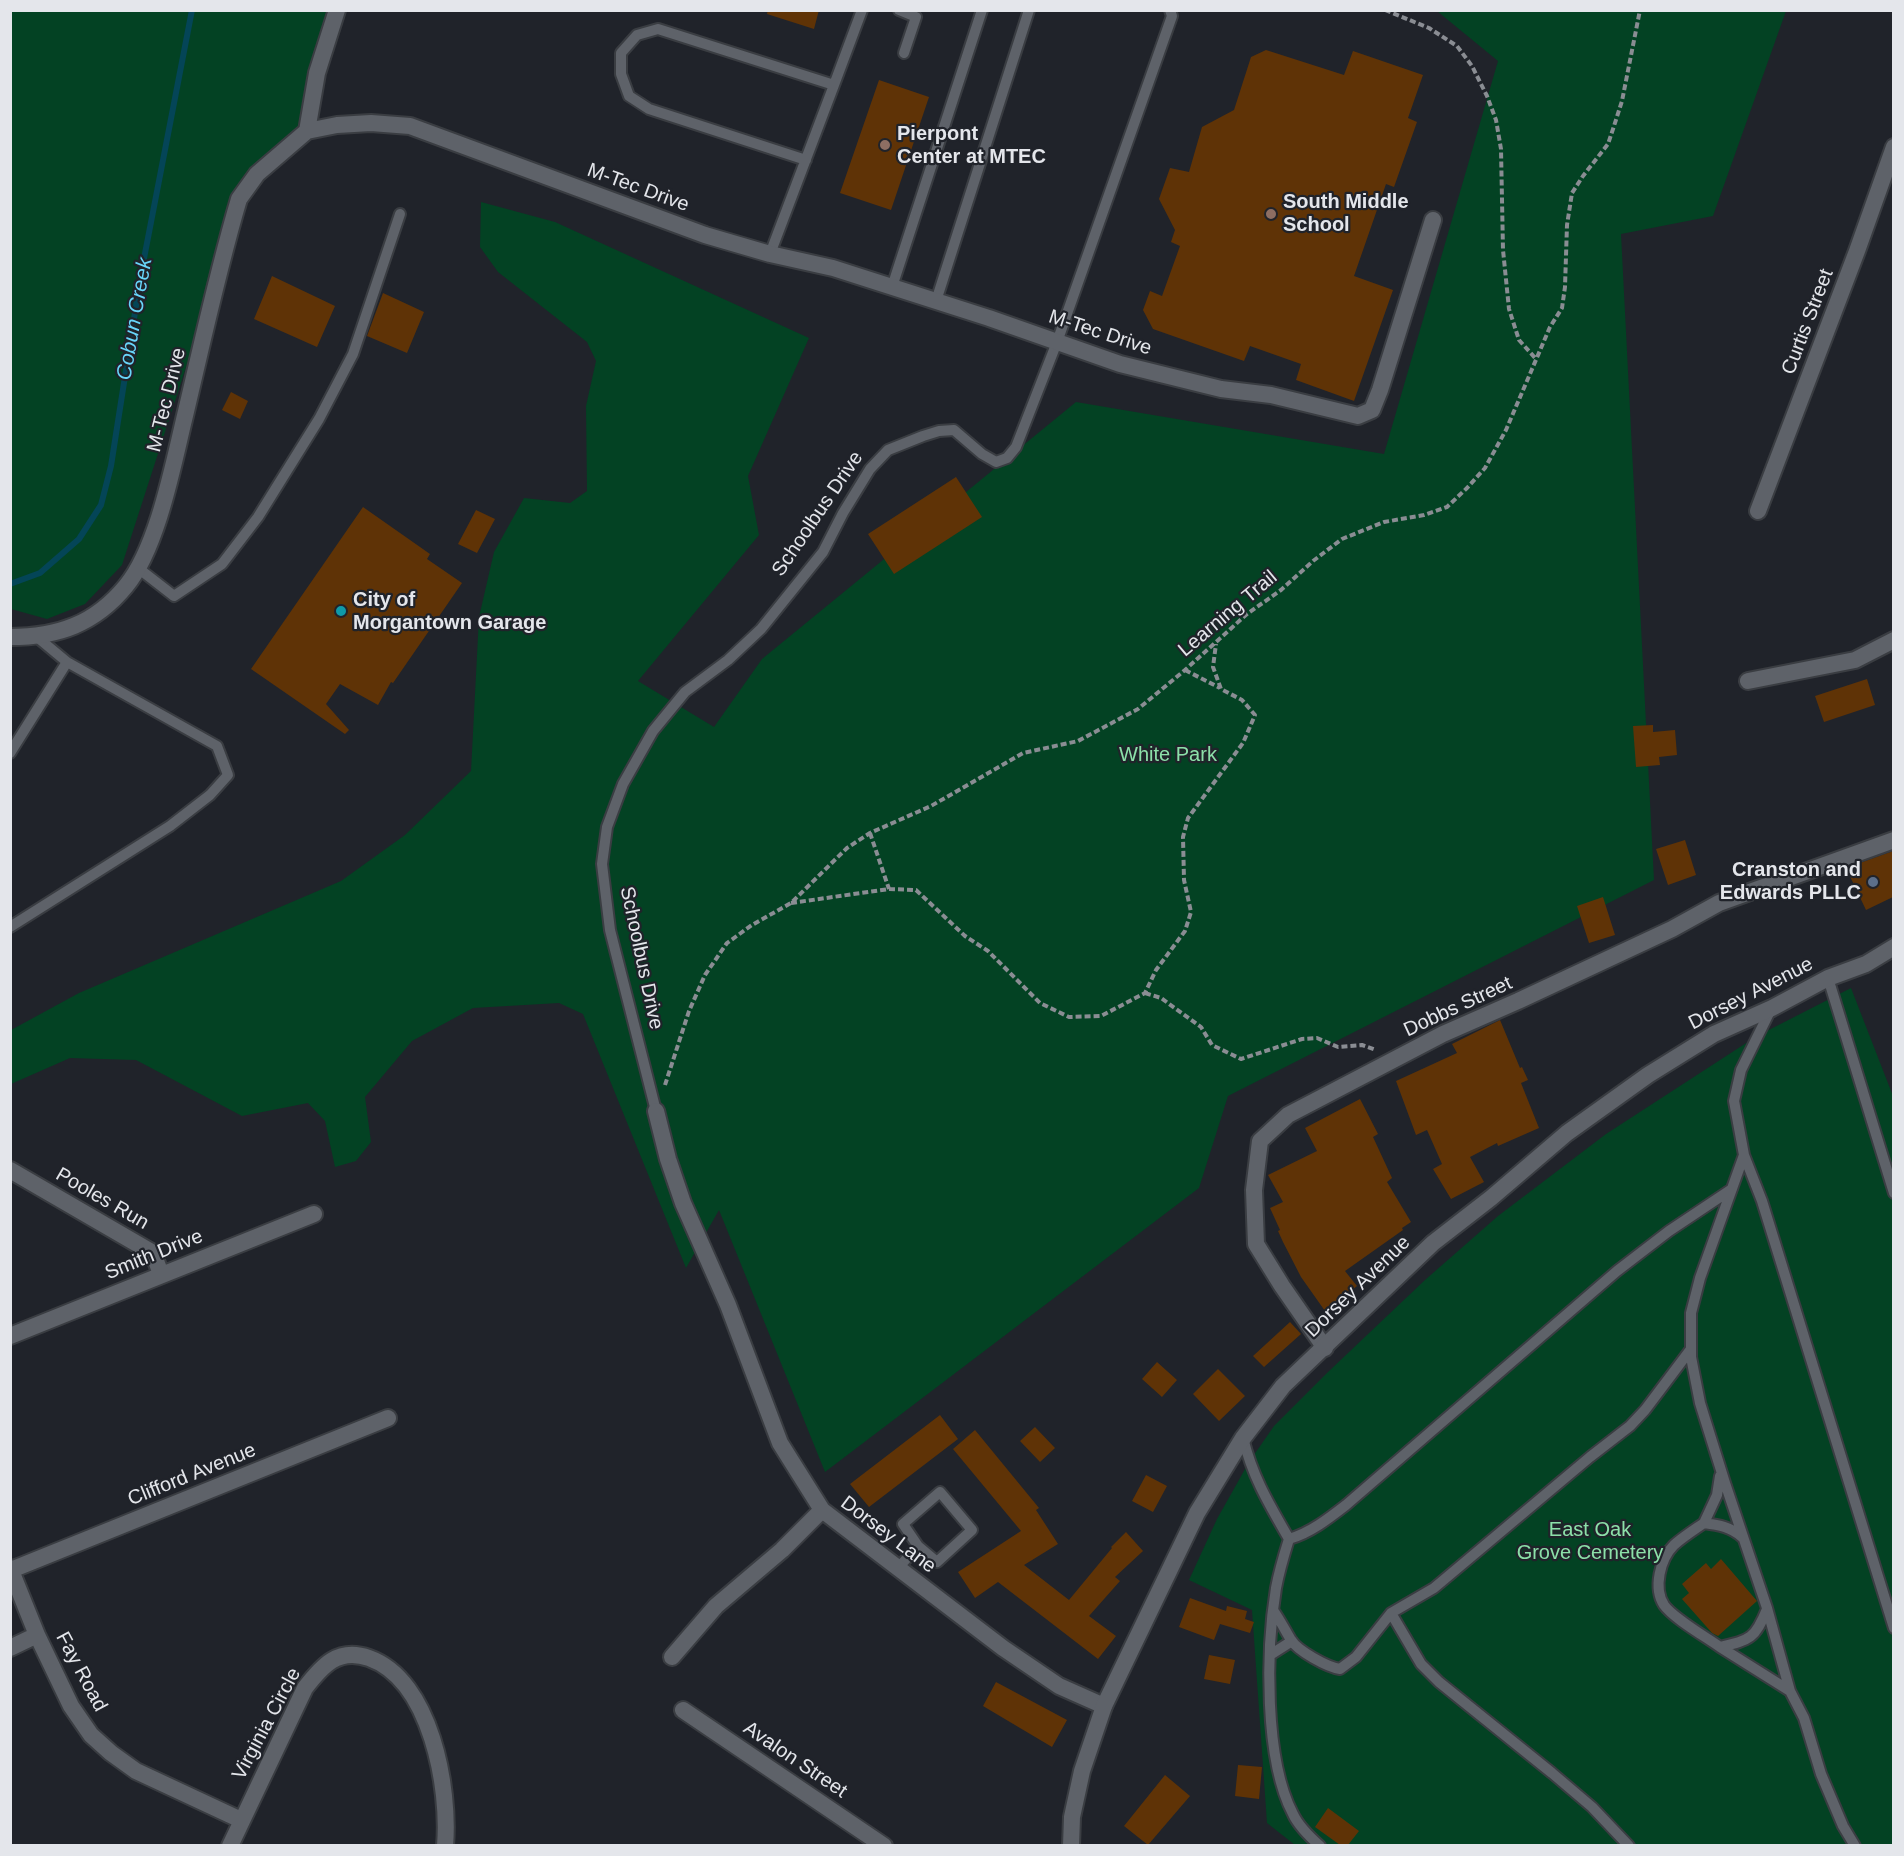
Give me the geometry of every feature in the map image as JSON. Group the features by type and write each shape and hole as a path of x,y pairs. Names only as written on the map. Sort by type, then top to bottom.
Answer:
{"street":[{"path":"307,131 317,73 337,10"},
{"name":"M-Tec Drive","path":"10,637 37,637 72,628 107,607 127,585 138,568 151,541 172,470 239,199 257,174 307,131 337,125 371,123 410,126 705,235 770,254 833,268 1120,364 1210,386 1270,395 1358,416 1372,410 1380,390 1433,220"},
{"name":"Curtis Street","path":"1758,511 1857,251 1893,147"},
{"path":"1748,681 1855,660 1893,640"},
{"name":"Dobbs Street","path":"1325,1348 1256,1244 1254,1191 1260,1141 1288,1115 1443,1034 1672,929 1719,903 1893,840"},
{"name":"Dorsey Avenue","path":"1071,1845 1072,1817 1082,1771 1104,1706 1197,1513 1243,1438 1283,1386 1433,1243 1491,1198 1567,1132 1648,1075 1714,1034 1772,1008 1828,978 1866,964 1893,947"},
{"name":"Schoolbus Drive","path":"656,1111 668,1159 683,1203 728,1305 780,1443 822,1510"},
{"name":"Pooles Run","path":"10,1170 153,1253 161,1274"},
{"name":"Smith Drive","path":"10,1336 314,1214"},
{"name":"Clifford Avenue","path":"11,1569 388,1418"},
{"name":"Dorsey Lane","path":"672,1657 716,1606 782,1550 822,1510 1003,1648 1059,1686 1104,1706"},
{"name":"Fay Road","path":"11,1569 37,1635 71,1706 91,1734 111,1753 136,1771 241,1820"},
{"path":"10,1648 37,1635"},
{"name":"Virginia Circle","path":"230,1845 305,1688 321,1666 339,1657 360,1655 382,1662 399,1678 413,1696 424,1718 437,1755 446,1801 445,1845"},
{"name":"Avalon Street","path":"683,1710 884,1845"}],"lane":[{"path":"770,254 862,10"},
{"path":"892,287 982,10"},
{"path":"936,301 1029,10"},
{"path":"1058,342 1172,16 1170,10"},
{"path":"902,11 916,17 904,54"},
{"path":"806,160 649,109 629,96 621,74 621,53 636,35 658,29 834,85"},
{"path":"138,568 174,596 222,564 258,517 319,418 353,354 400,214"},
{"name":"Schoolbus Drive","path":"656,1111 610,930 602,864 607,826 623,784 654,731 686,692 728,660 761,629 824,552 843,513 870,469 888,450 922,436 954,430 982,454 996,462 1007,458 1016,447 1027,423 1058,342"},
{"path":"10,927 170,826 210,795 228,775 217,746 67,662 37,637"},
{"path":"10,753 67,662"},
{"path":"1828,978 1893,1193"},
{"path":"1772,1008 1741,1070 1734,1101 1744,1155 1762,1201 1893,1628"},
{"path":"1744,1155 1700,1278 1691,1313 1691,1348 1700,1403 1767,1608 1790,1691 1803,1718 1821,1774 1843,1826 1855,1845"},
{"path":"1288,1539 1299,1536 1320,1524 1346,1505 1617,1271 1669,1231 1732,1189"},
{"path":"1274,1610 1292,1641 1324,1664 1340,1669 1356,1657 1391,1613 1434,1588 1554,1486 1630,1426 1645,1410 1691,1348"},
{"path":"1243,1438 1249,1462 1260,1489 1288,1539 1276,1587 1270,1636 1269,1698 1281,1780 1293,1815 1320,1845"},
{"path":"1720,1468 1717,1496 1704,1523 1673,1546 1658,1576 1660,1593 1664,1605 1674,1615 1790,1691"},
{"path":"940,1492 972,1530 937,1562 918,1545 903,1524 940,1492"},
{"path":"1704,1523 1735,1530 1742,1537"},
{"path":"898,1568 918,1545"},
{"path":"1720,1647 1743,1641 1758,1631 1767,1608"},
{"path":"1391,1613 1421,1664 1439,1682 1560,1780 1629,1845"},
{"path":"1270,1655 1292,1641"}],"path":[{"path":"1385,10 1429,28 1457,46 1472,66 1487,96 1496,120 1501,149 1503,250 1509,309 1519,340 1536,359"},
{"name":"Learning Trail","path":"656,1111 689,1011 705,975 727,943 752,925 791,903 847,848 870,833 931,806 1023,753 1078,741 1138,709 1247,614 1281,590 1342,539 1384,522 1424,515 1447,507 1485,468 1506,430 1550,327 1562,308 1567,225 1572,193 1582,176 1608,144 1622,101 1640,10"},
{"path":"1216,643 1213,667 1221,689"},
{"path":"791,903 889,889 916,890 965,936 988,951 1040,1004 1069,1017 1101,1016 1145,993 1162,961 1185,931 1191,912 1184,880 1183,837 1188,818 1243,743 1255,715 1242,700 1185,670"},
{"path":"870,833 889,889"},
{"path":"1145,993 1161,998 1201,1027 1212,1045 1241,1059 1302,1040 1317,1038 1338,1047 1362,1045 1398,1058"}],"green space":[{"path":"10,11 342,11 307,131 257,174 230,231 122,565 85,604 47,619 11,609"},
{"name":"White Park","path":"1437,11 1786,11 1713,216 1621,234 1654,880 1228,1096 1199,1188 825,1472 719,1210 686,1268 583,1014 559,1003 473,1008 412,1041 365,1097 371,1142 356,1161 335,1167 325,1121 308,1103 242,1116 136,1060 70,1058 11,1084 11,1030 79,993 341,881 405,835 471,771 479,617 494,552 524,498 570,503 587,491 586,406 596,361 587,342 498,272 480,247 481,202 555,222 809,338 748,476 759,535 638,681 714,727 762,659 1076,402 1384,454 1498,61"},
{"name":"East Oak Grove Cemetery","path":"1851,988 1893,1096 1893,1845 1295,1845 1267,1823 1252,1610 1189,1580 1217,1519 1249,1462 1274,1426 1328,1372 1425,1280 1498,1216 1606,1134 1757,1036"}],"building":[{"path":"768,10 819,10 814,29 767,14"},
{"name":"South Middle School","path":"1266,50 1344,75 1353,51 1423,75 1408,118 1417,122 1394,187 1386,184 1354,276 1393,290 1354,401 1296,380 1301,364 1250,346 1244,361 1153,329 1143,310 1150,291 1162,296 1180,246 1171,242 1175,230 1159,199 1170,168 1189,172 1202,127 1234,110 1251,57"},
{"name":"Pierpont Center at MTEC","path":"879,80 929,97 891,210 840,193"},
{"path":"272,276 335,306 317,347 254,319"},
{"path":"383,293 424,312 407,353 367,336"},
{"path":"231,392 248,401 240,419 222,410"},
{"path":"956,477 982,517 894,574 868,534"},
{"name":"City of Morgantown Garage","path":"363,507 430,554 427,559 462,583 393,683 391,682 378,705 340,684 326,704 349,730 345,734 251,669"},
{"path":"476,510 495,519 477,553 458,544"},
{"path":"1867,679 1875,705 1824,722 1815,696"},
{"path":"1653,725 1653,732 1675,730 1677,755 1659,757 1660,765 1636,767 1633,726"},
{"path":"1685,840 1696,875 1668,885 1656,849"},
{"name":"Cranston and Edwards PLLC","path":"1893,851 1893,897 1866,910 1846,868"},
{"path":"1603,897 1615,935 1589,943 1577,906"},
{"path":"1500,1020 1520,1068 1522,1067 1528,1080 1521,1083 1539,1128 1498,1146 1497,1143 1470,1157 1484,1182 1451,1199 1433,1169 1442,1164 1427,1130 1416,1135 1396,1081 1457,1053 1452,1044"},
{"path":"1360,1099 1378,1134 1373,1137 1392,1178 1387,1182 1411,1222 1345,1271 1357,1286 1325,1311 1301,1277 1278,1231 1280,1230 1270,1208 1283,1202 1268,1175 1317,1151 1305,1128"},
{"path":"1290,1322 1301,1334 1264,1367 1253,1356"},
{"path":"1157,1362 1177,1380 1162,1397 1142,1379"},
{"path":"1218,1369 1245,1396 1219,1421 1193,1394"},
{"path":"940,1415 958,1439 869,1507 850,1484"},
{"path":"1035,1427 1055,1448 1040,1462 1020,1441"},
{"path":"975,1430 1039,1508 1036,1510 1058,1544 1024,1565 1069,1600 1111,1547 1126,1532 1143,1551 1115,1577 1120,1581 1089,1616 1116,1636 1098,1659 998,1582 975,1598 958,1572 1021,1531 953,1449"},
{"path":"1146,1475 1167,1486 1153,1512 1132,1501"},
{"path":"1721,1559 1757,1601 1718,1636 1712,1633 1682,1599 1689,1593 1682,1584 1706,1563 1711,1569"},
{"path":"1190,1598 1226,1611 1227,1606 1247,1611 1245,1619 1254,1622 1250,1633 1220,1624 1214,1640 1179,1627"},
{"path":"1209,1655 1235,1660 1230,1684 1204,1679"},
{"path":"996,1682 1067,1720 1052,1747 983,1706"},
{"path":"1238,1765 1262,1767 1259,1799 1235,1796"},
{"path":"1165,1775 1190,1796 1148,1845 1124,1826"},
{"path":"1328,1808 1359,1831 1348,1845 1340,1845 1315,1827"}],"waterway":[{"name":"Cobun Creek","path":"10,584 40,573 79,539 101,505 111,466 141,274 192,10"}],"place":[{"name":"Pierpont Center at MTEC","path":"885,145"},
{"name":"South Middle School","path":"1271,214"},
{"name":"City of Morgantown Garage","path":"341,611"},
{"name":"Cranston and Edwards PLLC","path":"1873,882"}]}
